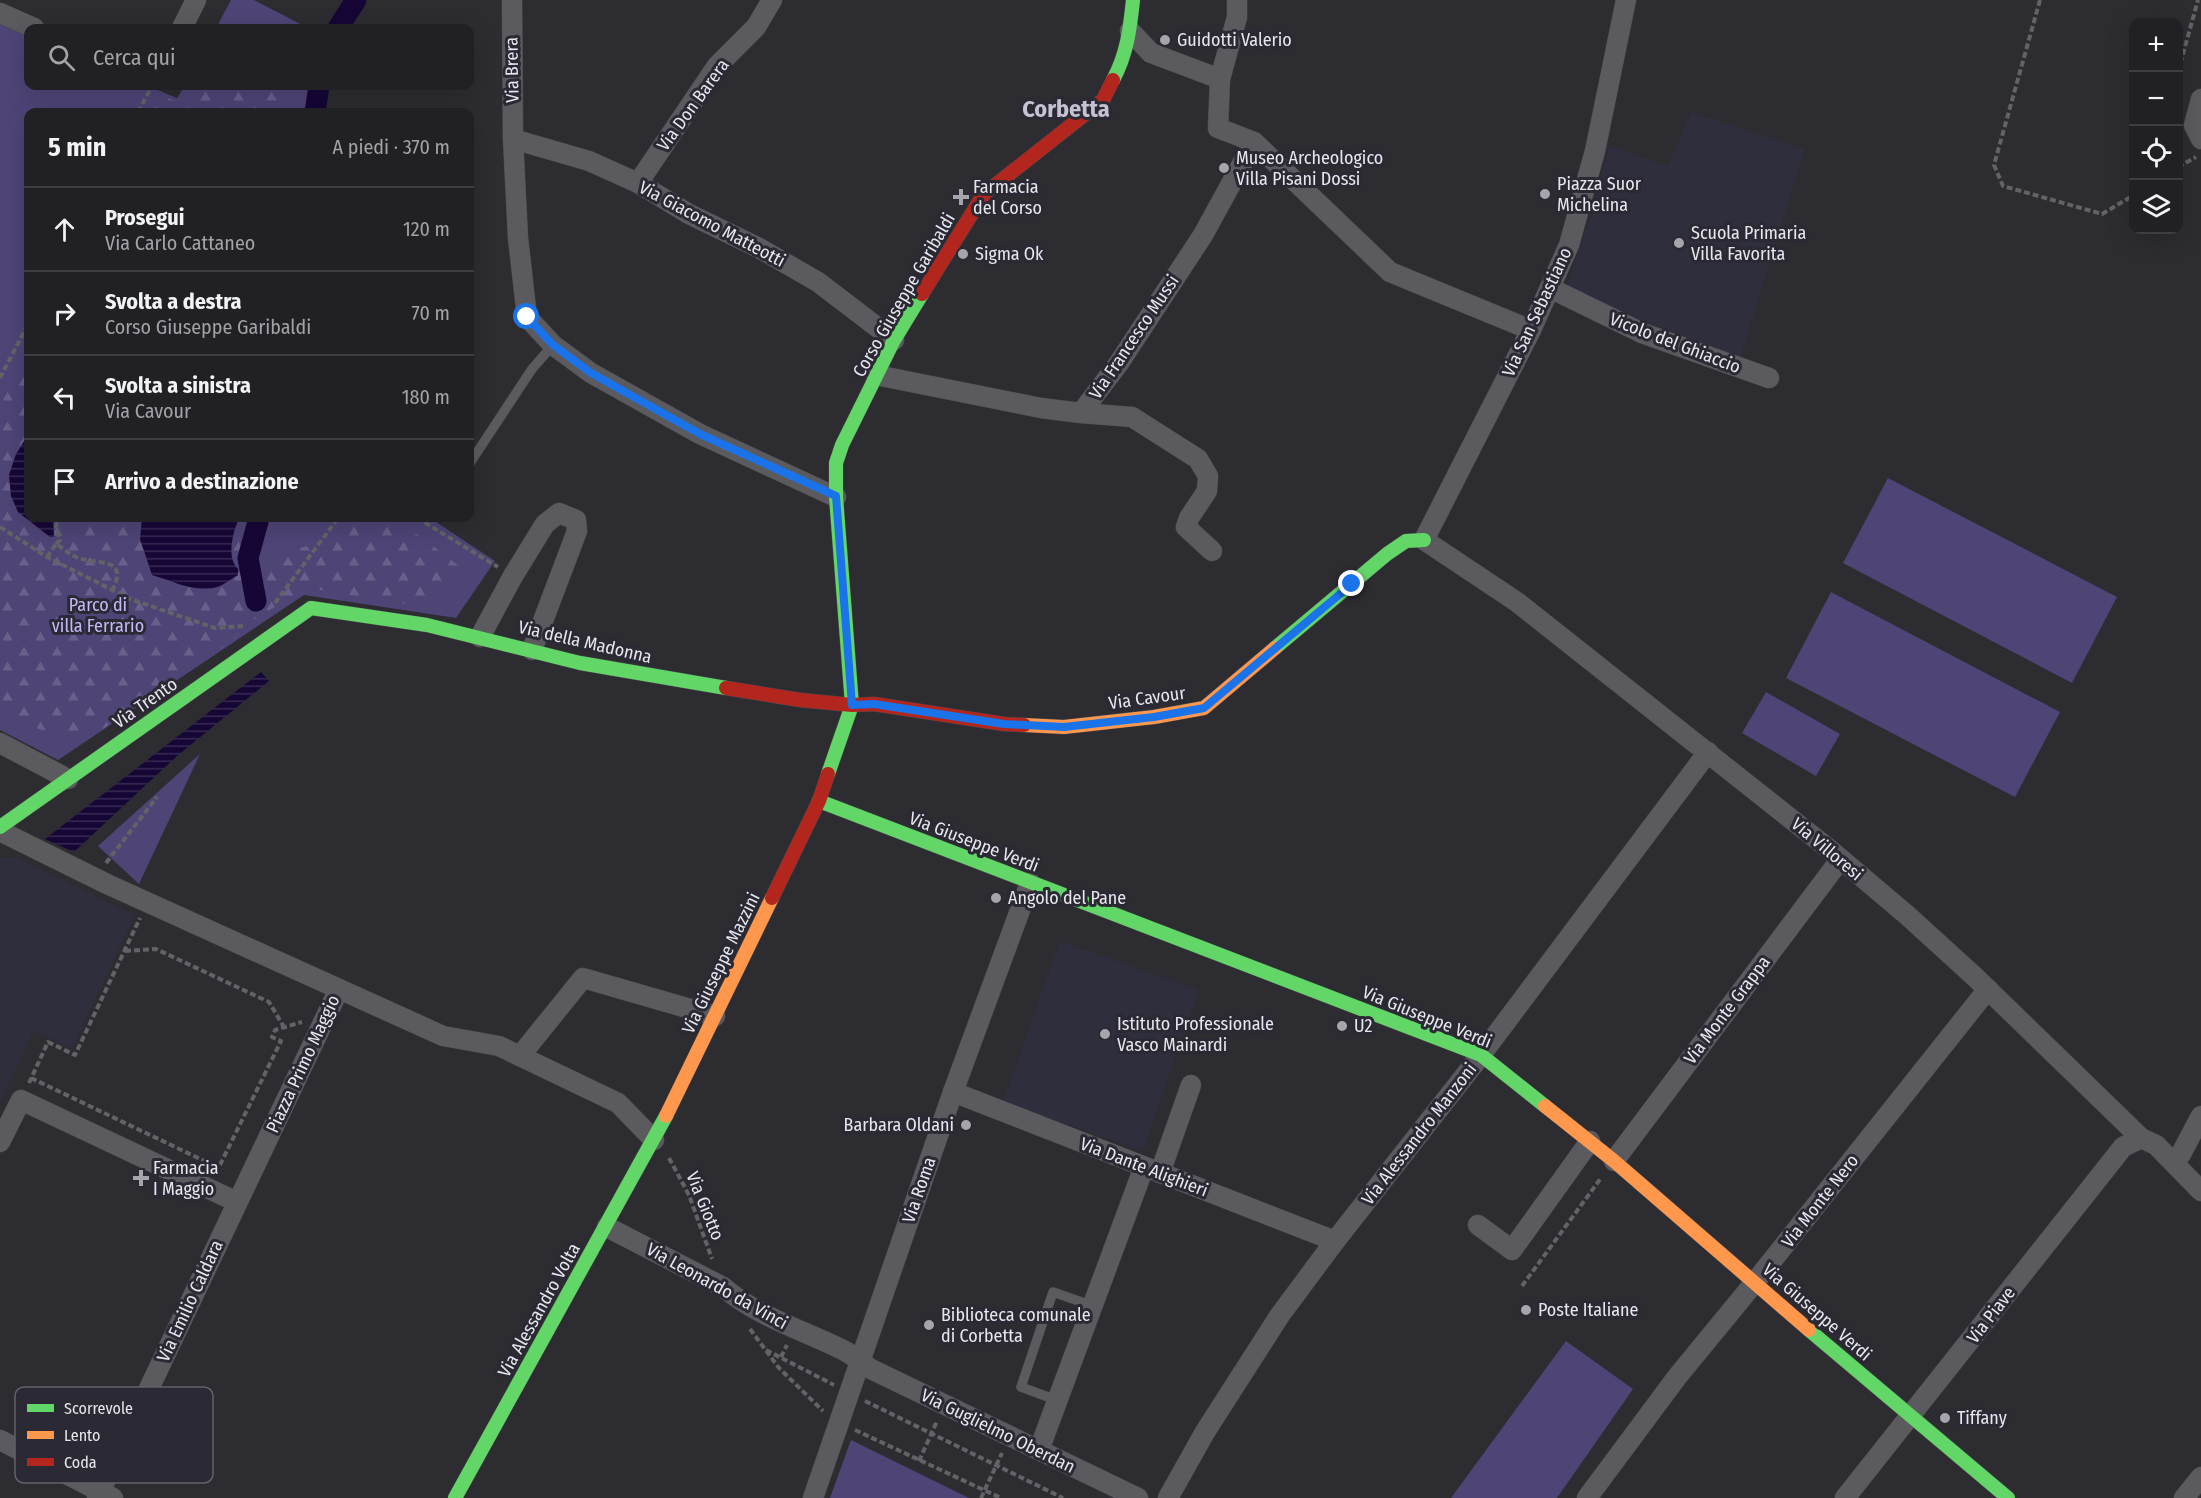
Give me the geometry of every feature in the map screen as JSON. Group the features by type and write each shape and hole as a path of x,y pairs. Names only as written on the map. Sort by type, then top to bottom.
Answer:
{"street":[{"path":"184,24 196,0"},
{"name":"Via Brera","path":"512,0 513,139 518,238 527,317 553,345 591,373 700,434 836,496"},
{"name":"Via Don Barera","path":"638,183 717,66 756,27 772,0"},
{"name":"Corso Giuseppe Garibaldi","path":"852,705 836,496 836,463 842,445 894,340 984,194 1104,100 1123,61 1130,31 1133,0"},
{"path":"1237,0 1237,17 1220,79 1218,128 1254,142 1390,272 1531,330"},
{"name":"Via San Sebastiano","path":"1424,540 1531,330 1569,245 1595,151 1626,0"},
{"path":"0,13 25,24"},
{"path":"1130,31 1151,53 1220,79"},
{"path":"2197,132 2201,99"},
{"name":"Via Giacomo Matteotti","path":"513,139 589,161 638,183 689,214 759,248 818,282 894,340"},
{"name":"Via Francesco Mussi","path":"876,375 1041,408 1082,413 1119,363 1203,235 1254,142"},
{"name":"Vicolo del Ghiaccio","path":"1550,288 1642,333 1768,378"},
{"path":"1082,413 1132,417 1198,459 1208,476 1207,491 1189,518 1186,527 1212,551"},
{"path":"480,637 513,576 545,524 559,513 576,520 577,531 532,650"},
{"name":"Via Cavour","path":"852,705 874,704 1004,724 1064,727 1154,717 1204,708 1387,554 1406,541 1424,540"},
{"name":"Via Villoresi","path":"1424,540 1517,603 1708,753 1908,916 1988,989 2141,1138 2156,1145 2201,1191"},
{"name":"Via della Madonna","path":"312,608 427,625 580,663 672,680 800,700 852,705"},
{"name":"Via Trento","path":"0,829 312,608"},
{"name":"Via Giuseppe Mazzini","path":"654,1140 819,801 852,705"},
{"path":"0,743 68,779"},
{"name":"Via Alessandro Manzoni","path":"1168,1498 1205,1432 1280,1315 1481,1055 1708,753"},
{"name":"Via Giuseppe Verdi","path":"819,801 1481,1055 1614,1161 1910,1418 2008,1498"},
{"name":"Piazza Primo Maggio","path":"0,829 107,884 339,988 237,1202"},
{"name":"Via Monte Grappa","path":"1614,1161 1840,860"},
{"name":"Via Roma","path":"813,1498 953,1092 1030,883"},
{"path":"520,1056 583,978 715,1016"},
{"path":"339,988 443,1036 499,1046 618,1103 654,1140"},
{"name":"Via Monte Nero","path":"1587,1498 1677,1377 1988,989"},
{"path":"1039,1450 1093,1306 1191,1085"},
{"name":"Via Dante Alighieri","path":"953,1092 1335,1241"},
{"path":"0,1142 21,1100 237,1202"},
{"path":"2173,1162 2181,1154 2201,1116"},
{"name":"Via Piave","path":"1845,1498 2123,1147 2141,1138"},
{"name":"Via Alessandro Volta","path":"455,1498 654,1140"},
{"path":"1478,1225 1512,1250 1590,1141"},
{"name":"Via Emilio Caldara","path":"153,1387 237,1202"},
{"name":"Via Leonardo da Vinci","path":"606,1227 723,1287 756,1311 846,1352 860,1361"},
{"name":"Via Guglielmo Oberdan","path":"860,1361 870,1369 1138,1498"},
{"path":"0,1440 15,1448"},
{"path":"2184,1498 2201,1477"},
{"path":"79,1483 103,1496"}],"lane":[{"path":"474,457 532,369 553,345"},
{"path":"1059,1401 1022,1387 1053,1292 1093,1306"}],"path":[{"path":"2040,0 1994,165 2002,186 2102,214 2129,197"},
{"path":"2183,54 2198,0"},
{"path":"140,108 150,90"},
{"path":"2183,164 2201,154"},
{"path":"0,378 24,332"},
{"path":"47,557 60,540 58,522"},
{"path":"274,605 335,522"},
{"path":"424,522 513,576"},
{"path":"0,527 47,557 130,599 215,628 232,628 249,624"},
{"path":"56,544 75,557 89,561 100,560 113,566 117,571 118,579 112,591"},
{"path":"107,884 113,870 106,862 157,796"},
{"path":"21,1100 48,1042 75,1055 142,914"},
{"path":"124,951 156,949 268,1002 284,1027"},
{"path":"209,1189 281,1041 272,1037 275,1030 311,1019 322,1024"},
{"path":"31,1078 219,1168"},
{"name":"Via Giotto","path":"654,1140 670,1159 680,1177 723,1287"},
{"path":"1522,1286 1614,1161"},
{"path":"764,1350 1064,1498"},
{"path":"919,1461 945,1405"},
{"path":"981,1498 1010,1436"}],"shaded area":[{"name":"Scuola Primaria Villa Favorita","path":"1691,112 1805,149 1740,359 1621,317 1567,285 1596,201 1609,146 1668,166"},
{"path":"24,441 24,517 18,512 11,496 9,475 16,454"},
{"path":"31,522 53,522 54,537 50,537"},
{"path":"142,522 238,522 231,551 238,575 222,585 205,589 152,575 140,539"},
{"path":"261,672 269,681 177,756 74,852 45,839"},
{"path":"16,857 135,915 72,1049 34,1030 0,1103 0,858"},
{"name":"Istituto Professionale Vasco Mainardi","path":"1060,941 1199,990 1143,1151 1003,1102"}],"green space":[{"path":"231,0 254,0 300,24 218,24"},
{"name":"Parco di villa Ferrario","path":"0,20 24,30 24,90 158,90 177,98 182,90 322,90 319,108 24,108 24,522 436,522 495,561 456,618 304,595 58,760 0,730"},
{"path":"188,90 283,90 285,108 150,108 156,94 181,103"},
{"name":"Parco di villa Ferrario","path":"24,364 24,441 16,454 18,512 24,517 24,522 31,522 50,537 54,536 53,522 143,522 153,575 205,589 222,585 238,575 233,553 233,540 238,522 271,522 261,560 336,537 329,522 399,522 468,573 428,595 403,604 308,588 242,626 234,640 82,743 30,726 0,711 0,405"},
{"path":"1888,478 2117,597 2072,683 1843,563"},
{"path":"1831,592 2060,712 2015,797 1786,678"},
{"path":"1766,692 1840,734 1816,776 1742,733"},
{"path":"200,754 139,884 98,846"},
{"path":"1566,1341 1633,1389 1557,1498 1451,1498"},
{"path":"851,1440 969,1498 830,1498"}],"waterway":[{"path":"341,24 356,0"},
{"path":"316,108 318,90"},
{"path":"256,601 248,558 258,522"}],"traffic: fast":[{"path":"1113,80 1125,51 1133,0"},
{"path":"828,774 852,705 836,497 836,463 842,445 894,340 922,294"},
{"path":"1275,648 1387,554 1406,541 1424,540"},
{"path":"0,827 311,608 427,625 580,663 726,688"},
{"path":"819,801 1481,1055 1545,1106"},
{"path":"455,1498 666,1116"},
{"path":"1809,1330 2008,1498"}],"traffic: slow":[{"path":"1024,725 1064,727 1154,717 1204,708 1275,648"},
{"path":"666,1116 772,898"},
{"path":"1545,1106 1614,1161 1809,1330"}],"traffic: jam":[{"path":"922,294 984,194 1103,100 1113,80"},
{"path":"726,688 800,700 852,705 874,704 1024,725"},
{"path":"772,898 819,801 828,774"}],"place":[{"name":"Guidotti Valerio","path":"1165,40"},
{"name":"Museo Archeologico Villa Pisani Dossi","path":"1224,168"},
{"name":"Piazza Suor Michelina","path":"1545,194"},
{"name":"Farmacia del Corso","path":"961,197"},
{"name":"Scuola Primaria Villa Favorita","path":"1679,243"},
{"name":"Sigma Ok","path":"963,254"},
{"name":"Angolo del Pane","path":"996,898"},
{"name":"U2","path":"1342,1026"},
{"name":"Istituto Professionale Vasco Mainardi","path":"1105,1034"},
{"name":"Barbara Oldani","path":"966,1125"},
{"name":"Farmacia I Maggio","path":"141,1178"},
{"name":"Poste Italiane","path":"1526,1310"},
{"name":"Biblioteca comunale di Corbetta","path":"929,1325"},
{"name":"Tiffany","path":"1945,1418"}],"district":[{"name":"Corbetta","path":"1066,109"}],"route":[{"path":"527,317 553,345 591,373 700,434 836,496 852,705 874,704 1004,724 1064,727 1154,717 1204,708 1352,584"}]}
